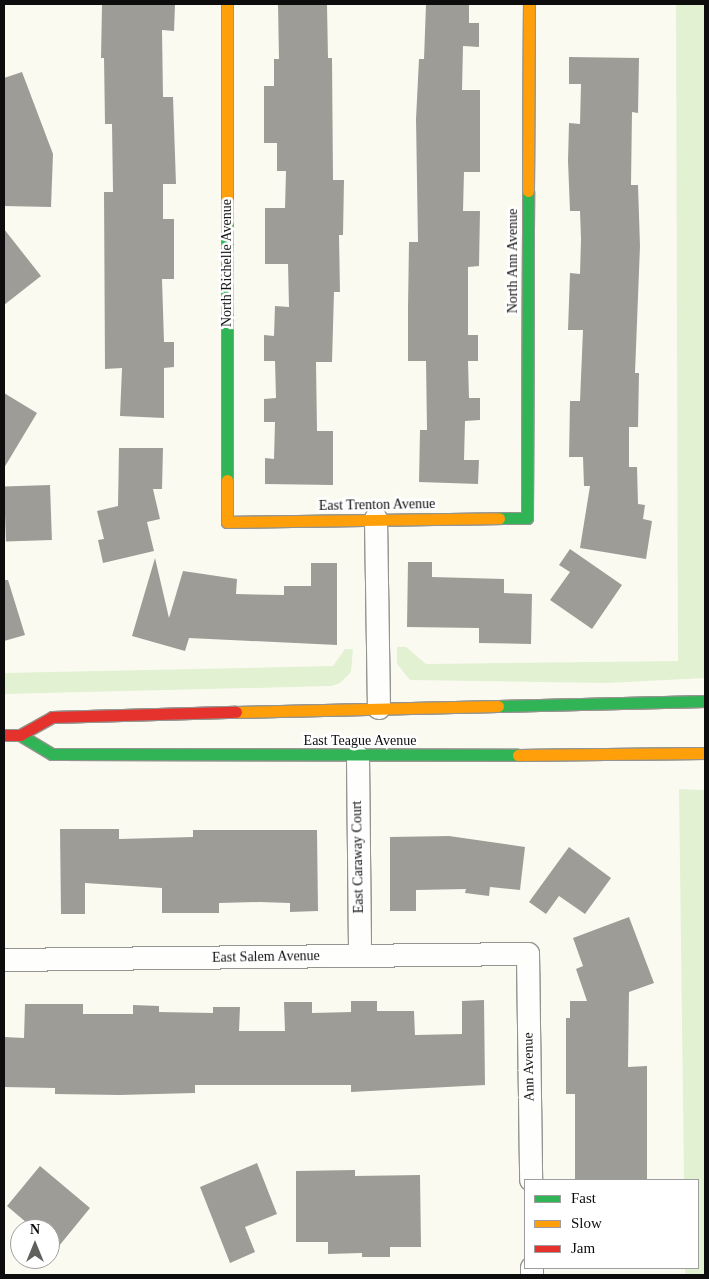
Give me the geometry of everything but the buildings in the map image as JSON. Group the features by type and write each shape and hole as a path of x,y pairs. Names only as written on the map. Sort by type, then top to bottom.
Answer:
{"street":[{"name":"North Richelle Avenue","path":"227,4 227,522"},
{"name":"North Ann Avenue","path":"527,518 529,4"},
{"name":"East Trenton Avenue","path":"227,522 527,518"},
{"path":"376,519 379,708"},
{"path":"4,735 20,735 52,717 705,701"},
{"name":"East Teague Avenue","path":"20,735 52,754 358,757 705,753"},
{"name":"East Caraway Court","path":"358,757 360,956"},
{"name":"East Salem Avenue","path":"4,960 528,954"},
{"name":"Ann Avenue","path":"528,954 531,1179"}],"green space":[{"path":"676,4 705,4 705,678 606,683 410,680 397,664 397,647 406,647 426,664 678,661"},
{"path":"345,649 353,649 351,672 340,683 331,686 4,694 4,673 333,666"},
{"path":"679,789 705,790 705,1275 685,1275 685,1269 699,1269 699,1179 684,1179"}],"traffic: fast":[{"path":"499,518 527,518 528,191"},
{"path":"227,216 227,480"},
{"path":"498,706 705,701"},
{"path":"20,735 52,754 518,755"}],"traffic: slow":[{"path":"227,4 227,216"},
{"path":"528,191 529,4"},
{"path":"227,480 227,522 499,518"},
{"path":"236,712 498,706"},
{"path":"518,755 705,753"}],"traffic: jam":[{"path":"4,735 20,735 52,717 236,712"}]}
